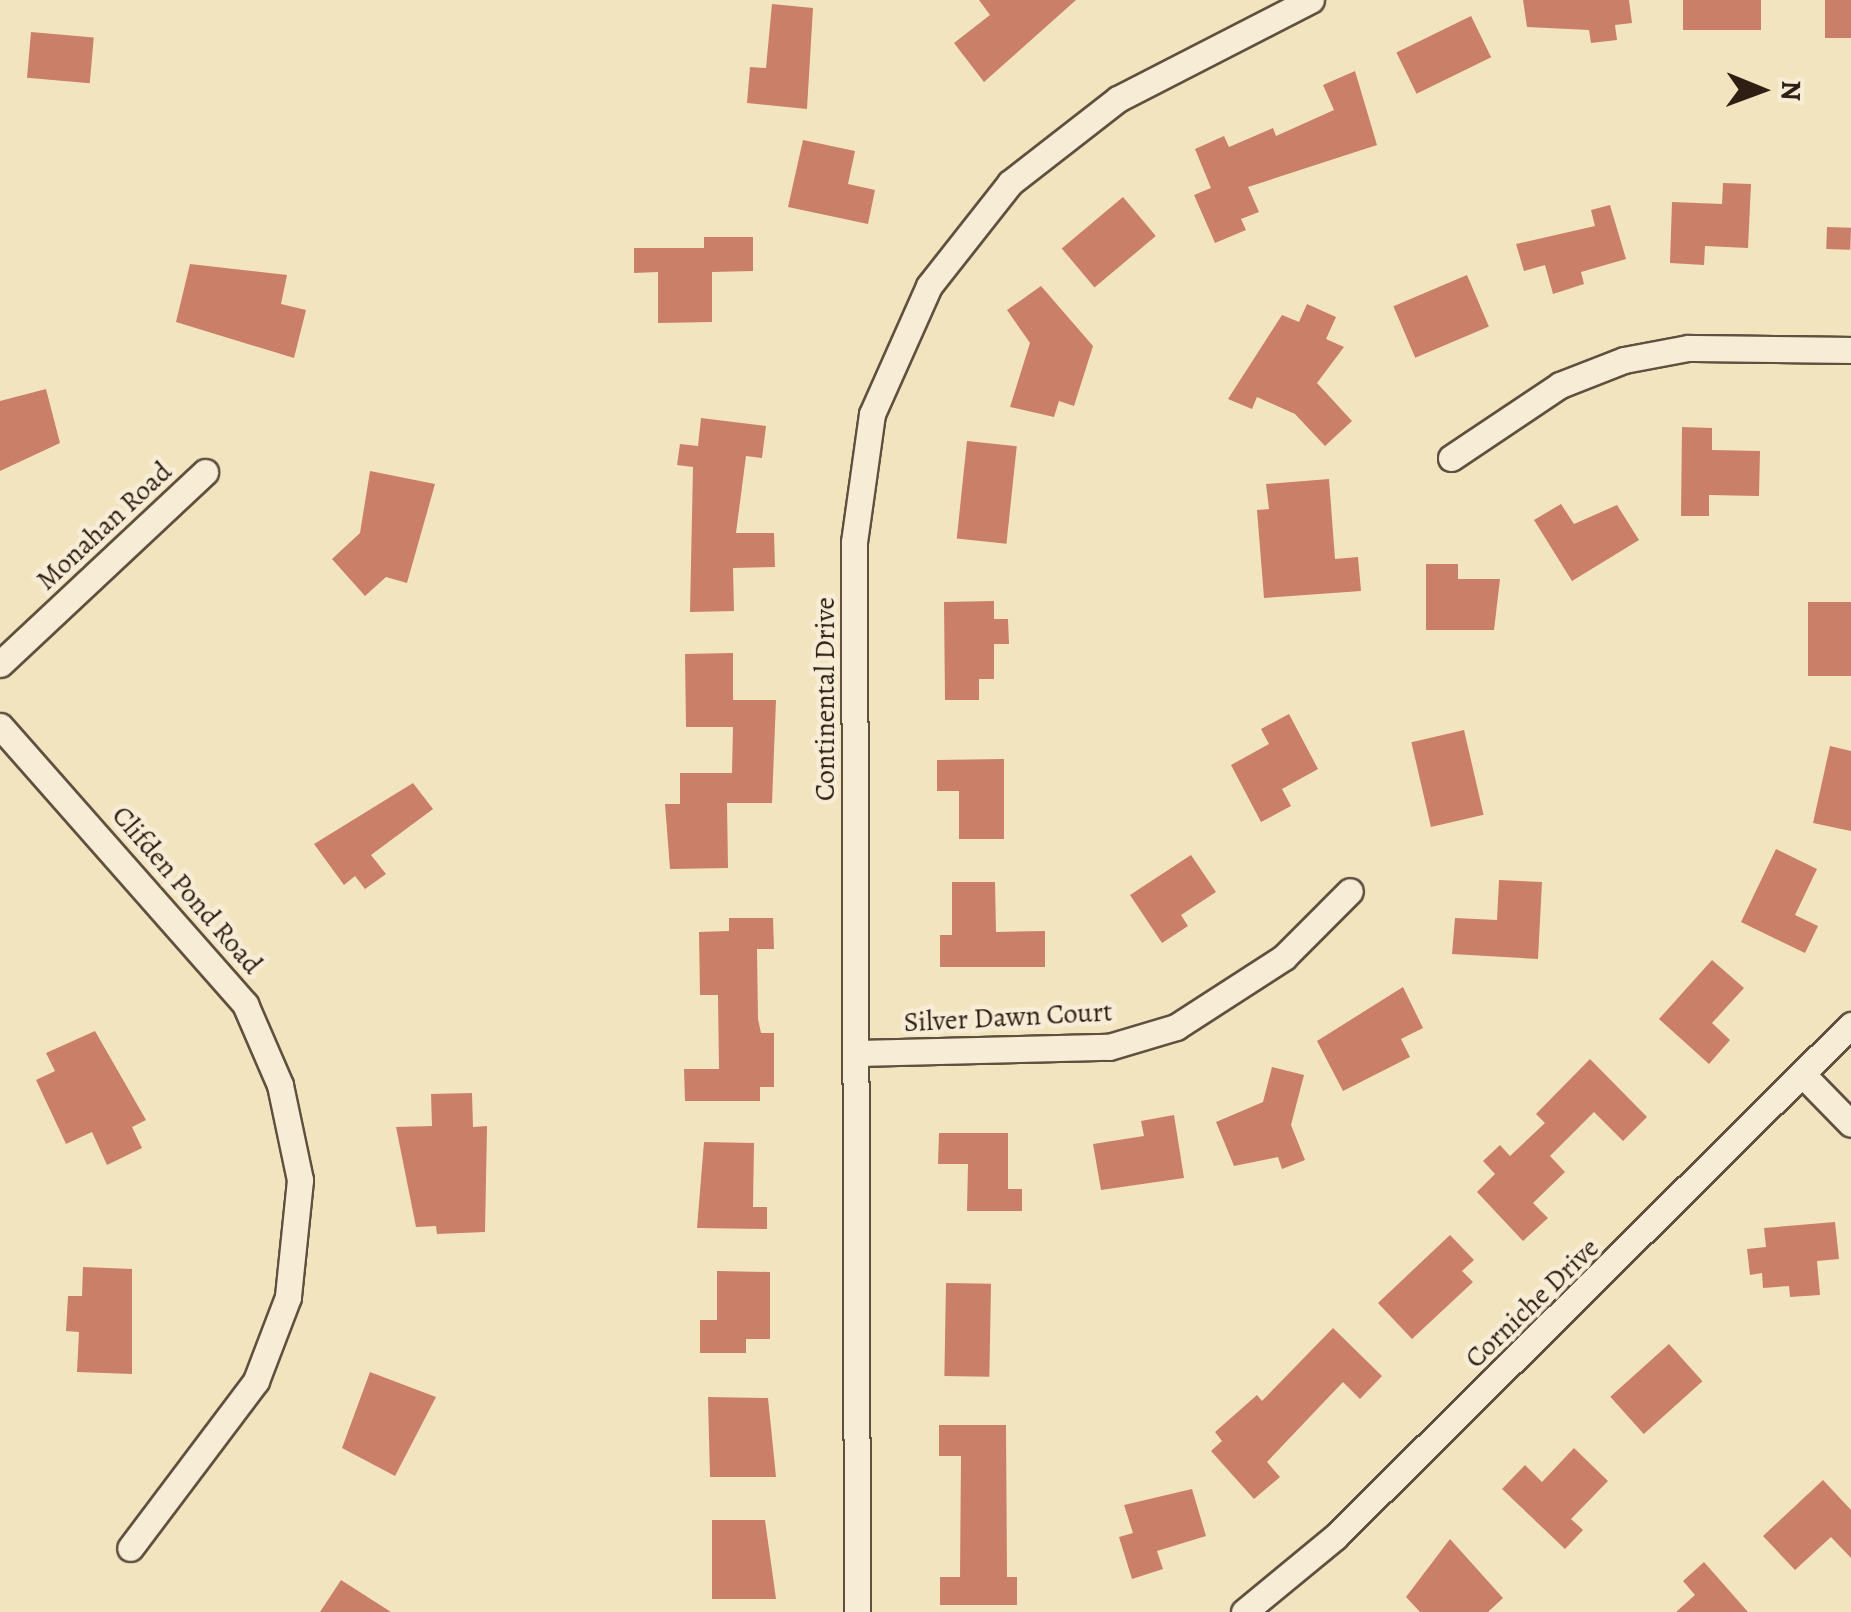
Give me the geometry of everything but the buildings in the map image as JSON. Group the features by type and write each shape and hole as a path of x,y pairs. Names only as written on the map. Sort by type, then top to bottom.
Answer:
{"street":[{"name":"Continental Drive","path":"857,1612 854,542 872,414 897,345 964,234 1062,135 1311,0"},
{"path":"1450,458 1560,385 1624,360 1688,348 1851,350"},
{"name":"Monahan Road","path":"0,664 206,472"},
{"name":"Clifden Pond Road","path":"0,726 244,1004 280,1085 300,1180 288,1296 256,1382 130,1548"},
{"name":"Silver Dawn Court","path":"858,1053 1108,1047 1176,1027 1284,957 1350,891"},
{"name":"Corniche Drive","path":"1244,1612 1335,1537 1806,1078 1851,1025"},
{"path":"1806,1078 1851,1124"}]}
